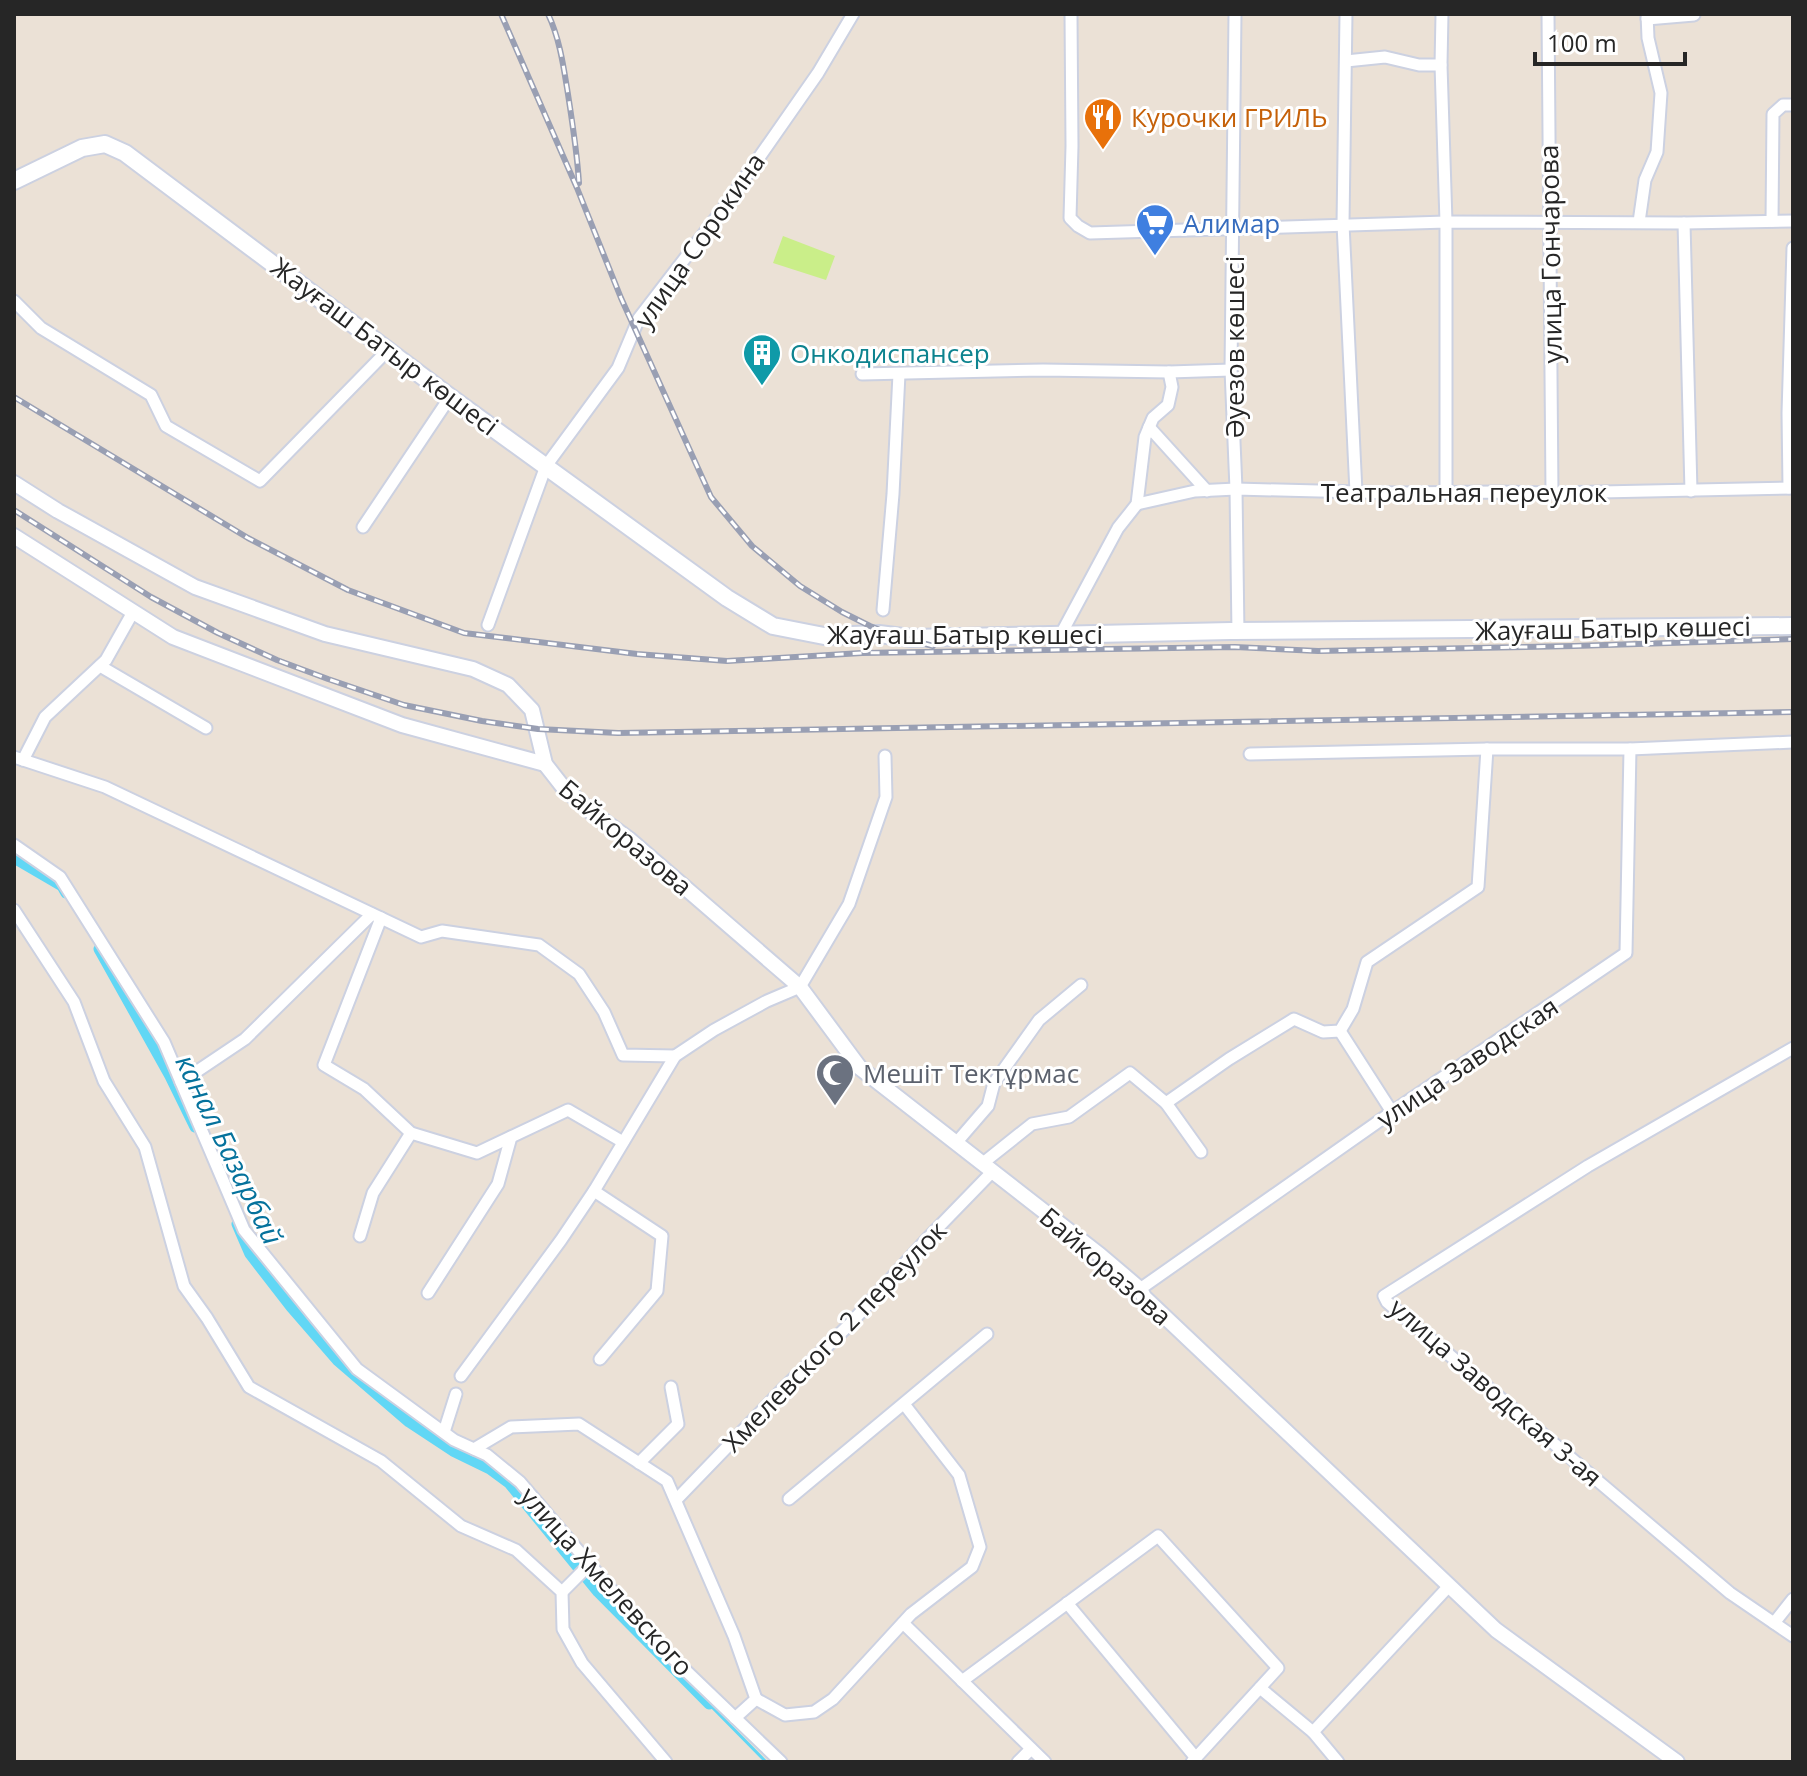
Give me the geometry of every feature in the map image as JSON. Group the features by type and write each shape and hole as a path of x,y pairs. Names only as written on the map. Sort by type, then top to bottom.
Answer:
{"main road":[{"name":"Жауғаш Батыр көшесі","path":"14,181 82,148 105,144 125,153 450,397 727,598 773,626 824,636 879,634 911,638 1793,626"}],"street":[{"name":"улица Сорокина","path":"488,625 546,466 618,368 639,318 726,205 818,73 853,14"},
{"path":"1071,14 1070,218 1090,233 1446,222 1793,221"},
{"name":"Әуезов көшесі","path":"1235,14 1231,370 1238,633"},
{"path":"1346,14 1343,224 1356,492"},
{"path":"1442,14 1446,493"},
{"name":"улица Гончарова","path":"1548,14 1552,493"},
{"path":"1639,222 1645,180 1657,152 1661,93 1648,38 1647,16 1694,15"},
{"path":"1346,61 1385,57 1419,65 1441,65"},
{"path":"1772,221 1773,114 1783,105 1793,105"},
{"path":"1684,223 1691,491"},
{"path":"1791,488 1788,413 1793,248"},
{"path":"14,301 41,328 151,395 166,426 260,481 388,350"},
{"path":"862,374 1231,370"},
{"path":"1060,636 1118,528 1137,504 1145,437 1153,418 1168,405 1172,387 1169,372"},
{"path":"883,610 899,374"},
{"path":"363,527 450,397"},
{"path":"1149,427 1207,491"},
{"name":"Байкоразова","path":"14,483 195,587 325,634 473,669 508,685 532,710 545,764 563,787 630,840 800,987 860,1068 1140,1289 1144,1297 1496,1630 1677,1762"},
{"name":"Театральная переулок","path":"1137,504 1195,491 1236,489 1552,493 1791,488"},
{"name":"Байкоразова","path":"14,536 173,637 402,725 545,764"},
{"path":"133,612 106,660 45,717 19,759 105,787 421,937 442,931 539,945 579,974 604,1012 623,1055 675,1056"},
{"path":"100,666 206,728"},
{"path":"1250,754 1630,749 1793,742"},
{"path":"1340,1031 1353,1009 1367,962 1478,887 1487,749"},
{"name":"улица Заводская","path":"1140,1289 1626,953 1630,749"},
{"path":"461,1376 594,1191 675,1056 714,1030 800,987 849,904 886,797 885,756"},
{"name":"улица Хмелевского","path":"14,845 60,877 164,1042 244,1230 357,1369 454,1440 487,1455 520,1482 655,1641 781,1762"},
{"path":"14,910 74,1002 104,1081 145,1147 184,1286 249,1387 381,1461 461,1526 516,1550 564,1590"},
{"path":"181,1082 245,1039 377,916"},
{"path":"377,916 324,1065 364,1089 411,1133 477,1153 568,1110 623,1142"},
{"path":"956,1143 988,1106 994,1083 1039,1020 1081,985"},
{"path":"1201,1152 1166,1103 1294,1019 1323,1032 1340,1031"},
{"path":"1340,1031 1392,1112"},
{"name":"улица Заводская 3-ая","path":"1793,1048 1588,1166 1384,1296 1387,1302 1730,1593 1793,1636"},
{"name":"Хмелевского 2 переулок","path":"676,1500 867,1306 988,1167 1032,1124 1069,1117 1130,1073 1166,1103"},
{"path":"360,1236 373,1193 411,1133"},
{"path":"428,1293 498,1184 511,1137"},
{"path":"594,1191 662,1236 657,1291 600,1359"},
{"path":"789,1499 987,1334"},
{"path":"639,1463 678,1424 671,1387"},
{"path":"444,1432 456,1394"},
{"path":"474,1449 511,1427 579,1424 667,1481 734,1636 756,1699 785,1715 814,1712 833,1699 911,1614 972,1567 980,1547 959,1475 904,1404"},
{"path":"962,1681 1067,1603 1158,1536 1278,1668 1194,1760 1067,1603"},
{"path":"589,1564 564,1590 563,1629 582,1663 666,1762"},
{"path":"1313,1732 1449,1586"},
{"path":"1774,1623 1793,1599"},
{"path":"903,1623 1045,1762"},
{"path":"1260,1688 1313,1732 1338,1762"},
{"path":"735,1718 756,1699"},
{"path":"1018,1762 1031,1749"}],"green space":[{"path":"783,236 835,256 826,280 773,263"}],"waterway":[{"name":"канал Базарбай","path":"14,858 62,886 66,893"},
{"name":"канал Базарбай","path":"99,949 195,1127"},
{"name":"канал Базарбай","path":"237,1224 250,1254 337,1360 409,1422 509,1483 598,1592 709,1704"},
{"path":"709,1704 766,1762"}],"railway":[{"path":"501,14 621,298 711,497 752,546 800,586 870,626 933,646"},
{"path":"548,14 564,69 579,183"},
{"path":"14,397 248,538 348,590 464,633 637,654 727,661 862,653 1235,647 1318,651 1793,639"},
{"path":"14,510 151,597 277,660 404,705 538,729 618,733 1793,712"}],"place":[{"name":"Курочки ГРИЛЬ","path":"1103,151"},
{"name":"Алимар","path":"1155,257"},
{"name":"Онкодиспансер","path":"762,387"},
{"name":"Мешіт Тектұрмас","path":"835,1107"}]}
